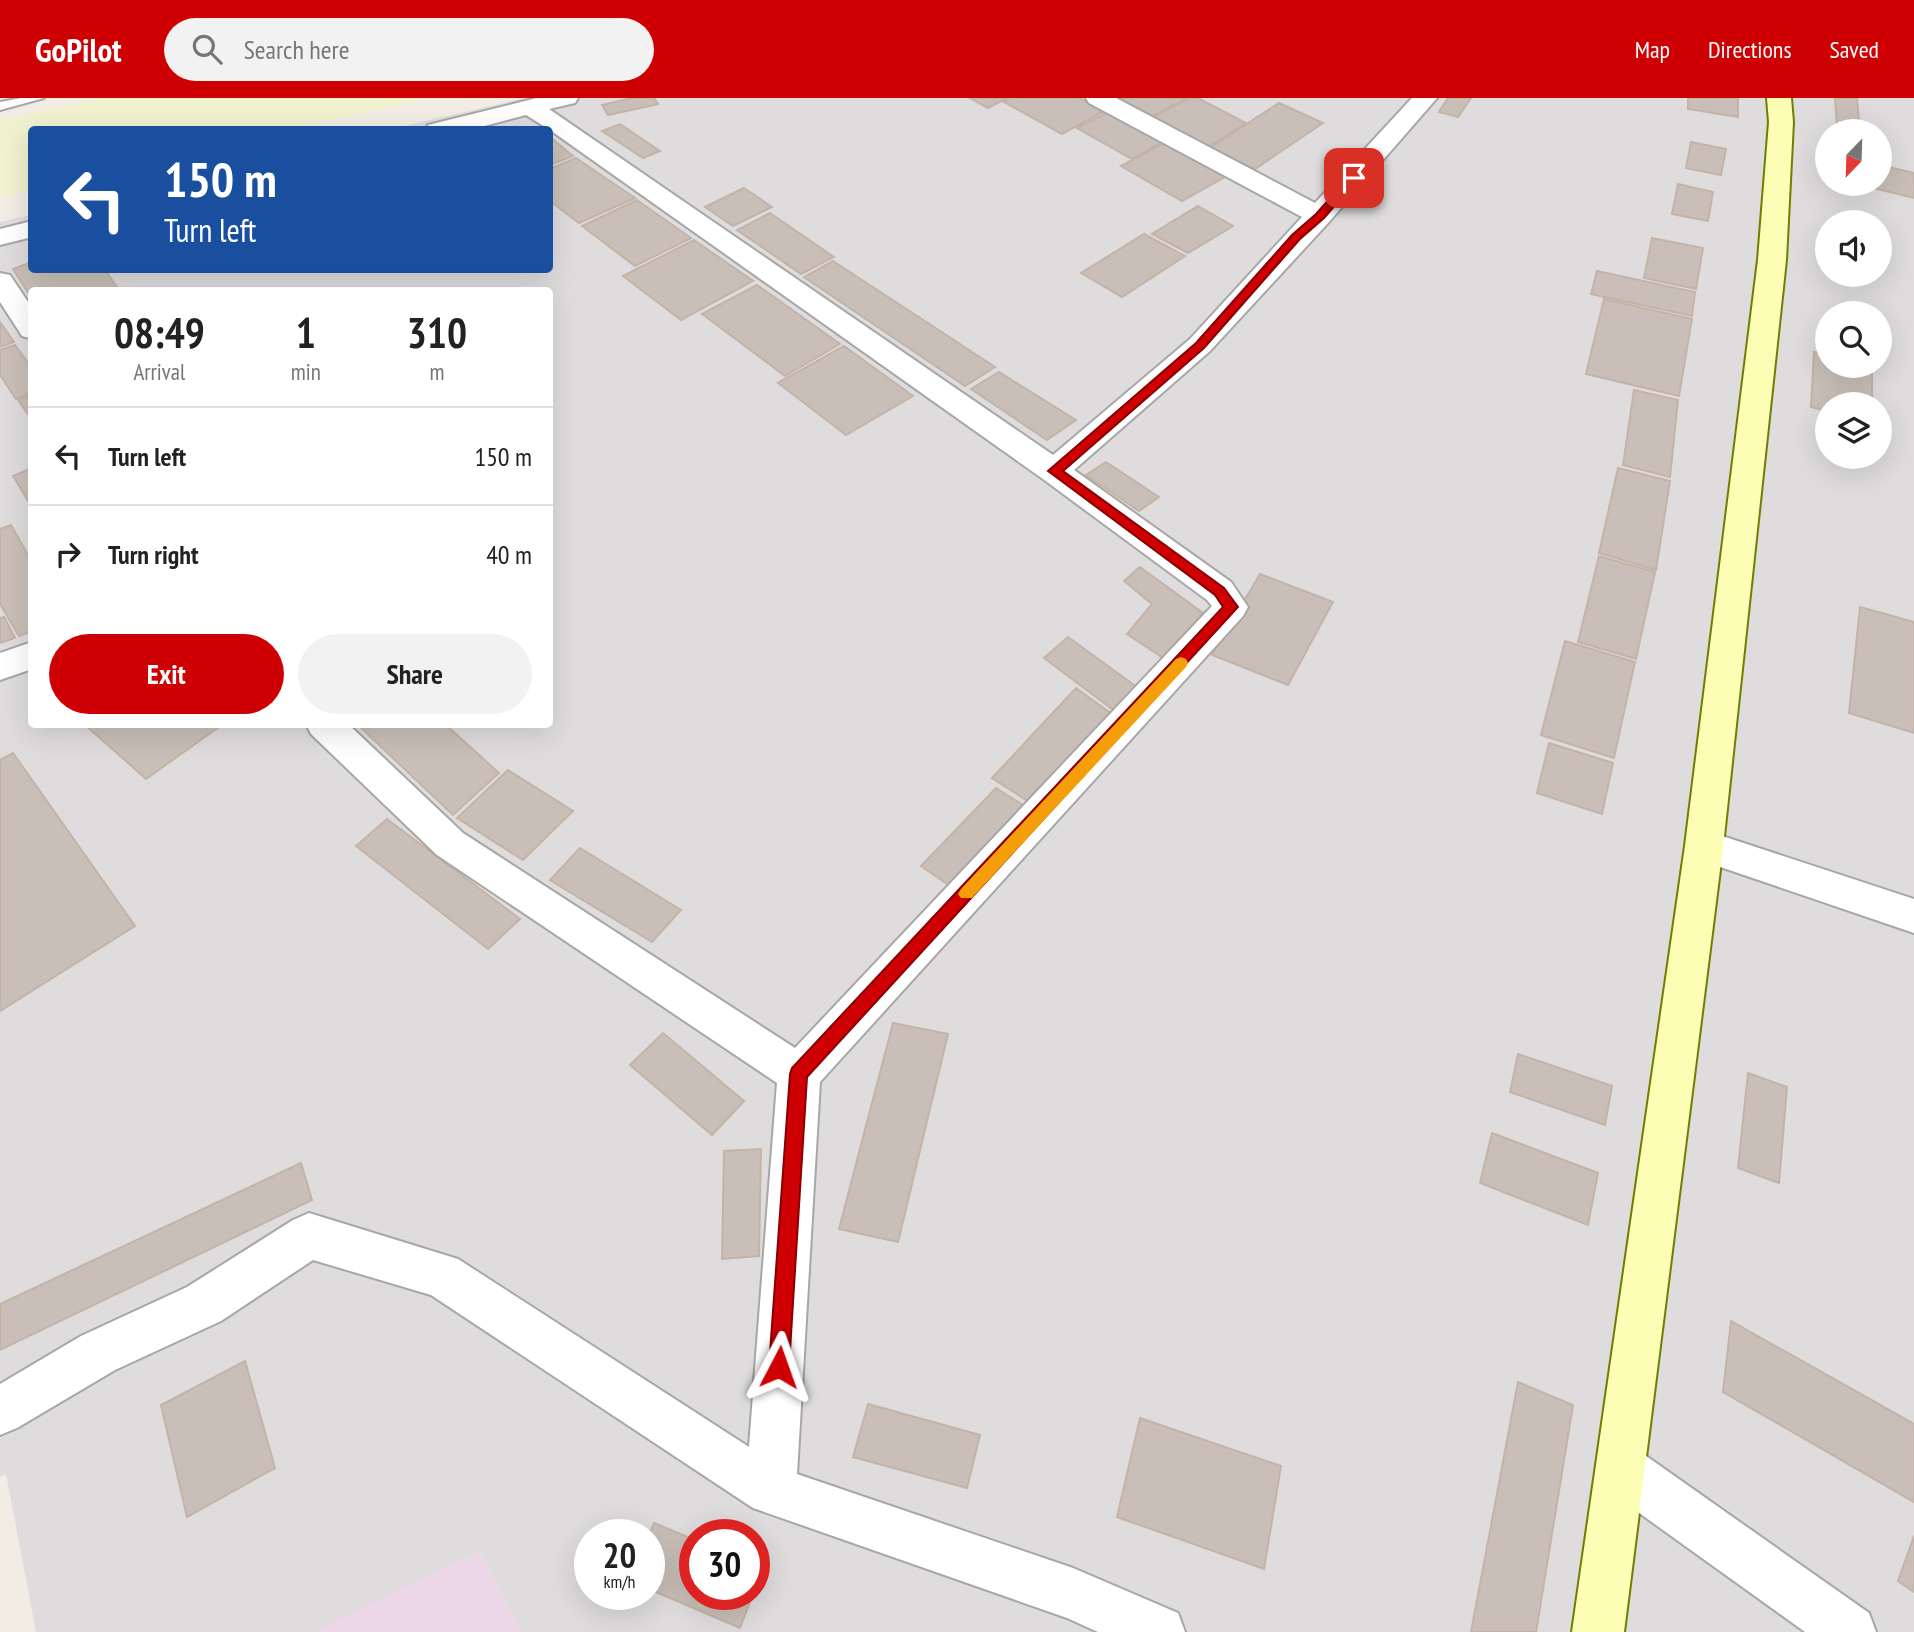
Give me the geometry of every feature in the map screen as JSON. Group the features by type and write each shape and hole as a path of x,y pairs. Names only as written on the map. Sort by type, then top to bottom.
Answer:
{"main road":[{"path":"1598,1632 1704,846 1772,260 1781,122 1779,98"}],"street":[{"path":"453,126 566,98"},
{"path":"1098,98 1320,216"},
{"path":"1054,471 1200,345 1425,98"},
{"path":"530,107 1054,471 1219,591 1231,607 799,1074 771,1490"},
{"path":"0,237 28,230"},
{"path":"0,281 28,324"},
{"path":"0,667 28,656"},
{"path":"328,728 450,844 799,1074"},
{"path":"1704,846 1914,916"},
{"path":"0,1411 98,1353 204,1304 309,1236 442,1275 771,1490 1073,1594 1159,1632"},
{"path":"1621,1468 1850,1632"}],"lane":[{"path":"0,106 38,98"}],"shaded area":[{"path":"525,98 1914,98 1914,1632 522,1632 479,1551 316,1632 36,1632 6,1474 0,1477 0,222 28,216 28,273 553,273 553,126 404,126"},
{"path":"479,1551 522,1632 312,1632"}],"green space":[{"path":"101,98 429,98 308,126 28,126 28,192 0,198 0,120"}],"building":[{"path":"632,98 654,98 658,104 608,115 602,105"},
{"path":"970,98 1007,98 988,108"},
{"path":"1011,98 1079,98 1104,111 1062,134 1004,102"},
{"path":"1118,98 1187,98 1152,116"},
{"path":"1189,98 1198,98 1246,123 1209,147 1153,117"},
{"path":"1448,98 1471,98 1458,117 1439,112"},
{"path":"1688,98 1738,98 1738,117 1688,109"},
{"path":"1835,98 1857,98 1859,119 1836,119"},
{"path":"1279,103 1323,123 1255,169 1210,148"},
{"path":"1106,113 1162,142 1132,159 1077,128"},
{"path":"620,124 660,151 643,158 602,131"},
{"path":"553,139 573,156 553,164"},
{"path":"1691,142 1726,149 1721,175 1686,168"},
{"path":"1163,143 1225,177 1182,201 1121,166"},
{"path":"576,158 635,198 579,223 553,203 553,168"},
{"path":"1892,168 1914,173 1914,198 1892,193"},
{"path":"1678,184 1713,192 1708,221 1672,214"},
{"path":"744,188 772,207 733,226 705,207"},
{"path":"637,200 691,238 635,266 582,226"},
{"path":"1198,206 1233,226 1188,253 1152,234"},
{"path":"770,213 834,257 801,274 737,230"},
{"path":"1144,234 1185,256 1122,297 1081,273"},
{"path":"1652,238 1703,248 1696,289 1644,278"},
{"path":"694,240 753,281 681,320 623,276"},
{"path":"833,261 995,367 965,386 804,277"},
{"path":"28,263 28,273 107,273 117,287 28,287 28,293 13,269"},
{"path":"1597,271 1695,292 1692,316 1591,294"},
{"path":"757,285 840,344 785,376 702,314"},
{"path":"1604,299 1692,319 1679,396 1586,374"},
{"path":"0,322 14,342 0,347"},
{"path":"15,345 28,363 28,394 16,399 0,375 0,350"},
{"path":"844,346 913,396 846,435 778,383"},
{"path":"1814,352 1815,378 1872,378 1872,392 1815,392 1815,408 1811,407"},
{"path":"999,372 1076,420 1047,440 971,389"},
{"path":"1634,390 1678,400 1670,477 1623,465"},
{"path":"28,396 28,414 18,400"},
{"path":"1106,462 1159,497 1139,511 1086,475"},
{"path":"1618,468 1670,481 1656,570 1599,553"},
{"path":"28,470 28,501 13,476"},
{"path":"11,525 28,555 28,633 19,636 0,604 0,529"},
{"path":"1599,556 1655,572 1636,659 1578,642"},
{"path":"1140,567 1203,613 1163,658 1127,634 1152,604 1124,581"},
{"path":"1260,574 1333,602 1288,685 1212,655"},
{"path":"1860,607 1914,622 1914,733 1849,713"},
{"path":"4,617 15,638 0,643 0,618"},
{"path":"1068,637 1138,688 1116,712 1044,658"},
{"path":"1565,641 1635,662 1614,758 1541,735"},
{"path":"1076,688 1113,715 1035,806 992,778"},
{"path":"89,728 217,728 146,779"},
{"path":"361,728 449,728 499,773 453,815"},
{"path":"1549,743 1613,763 1602,814 1537,793"},
{"path":"13,753 135,926 0,1011 0,760"},
{"path":"508,770 573,811 523,860 457,818"},
{"path":"996,788 1031,810 956,890 921,866"},
{"path":"387,819 520,919 488,949 356,846"},
{"path":"580,848 681,910 652,942 550,880"},
{"path":"893,1023 948,1034 898,1242 839,1229"},
{"path":"663,1033 744,1101 712,1135 630,1065"},
{"path":"1518,1054 1612,1086 1605,1125 1510,1092"},
{"path":"1748,1073 1787,1087 1779,1183 1738,1168"},
{"path":"1492,1133 1598,1173 1588,1225 1480,1183"},
{"path":"761,1149 759,1256 722,1259 724,1151"},
{"path":"301,1163 312,1200 0,1350 0,1304"},
{"path":"1731,1321 1914,1424 1914,1502 1723,1392"},
{"path":"245,1361 275,1468 187,1517 161,1405"},
{"path":"1518,1382 1573,1405 1536,1632 1471,1632"},
{"path":"868,1404 980,1435 967,1488 853,1457"},
{"path":"1140,1418 1281,1466 1264,1569 1117,1517"},
{"path":"665,1528 679,1533 679,1602 665,1596"},
{"path":"1914,1536 1914,1592 1898,1581"},
{"path":"698,1610 747,1610 740,1628"}],"slow traffic":[{"path":"966,894 1181,663"}],"route":[{"path":"779,1367 799,1074 1231,607 1219,591 1054,471 1200,345 1296,237 1320,216 1354,178"}]}
